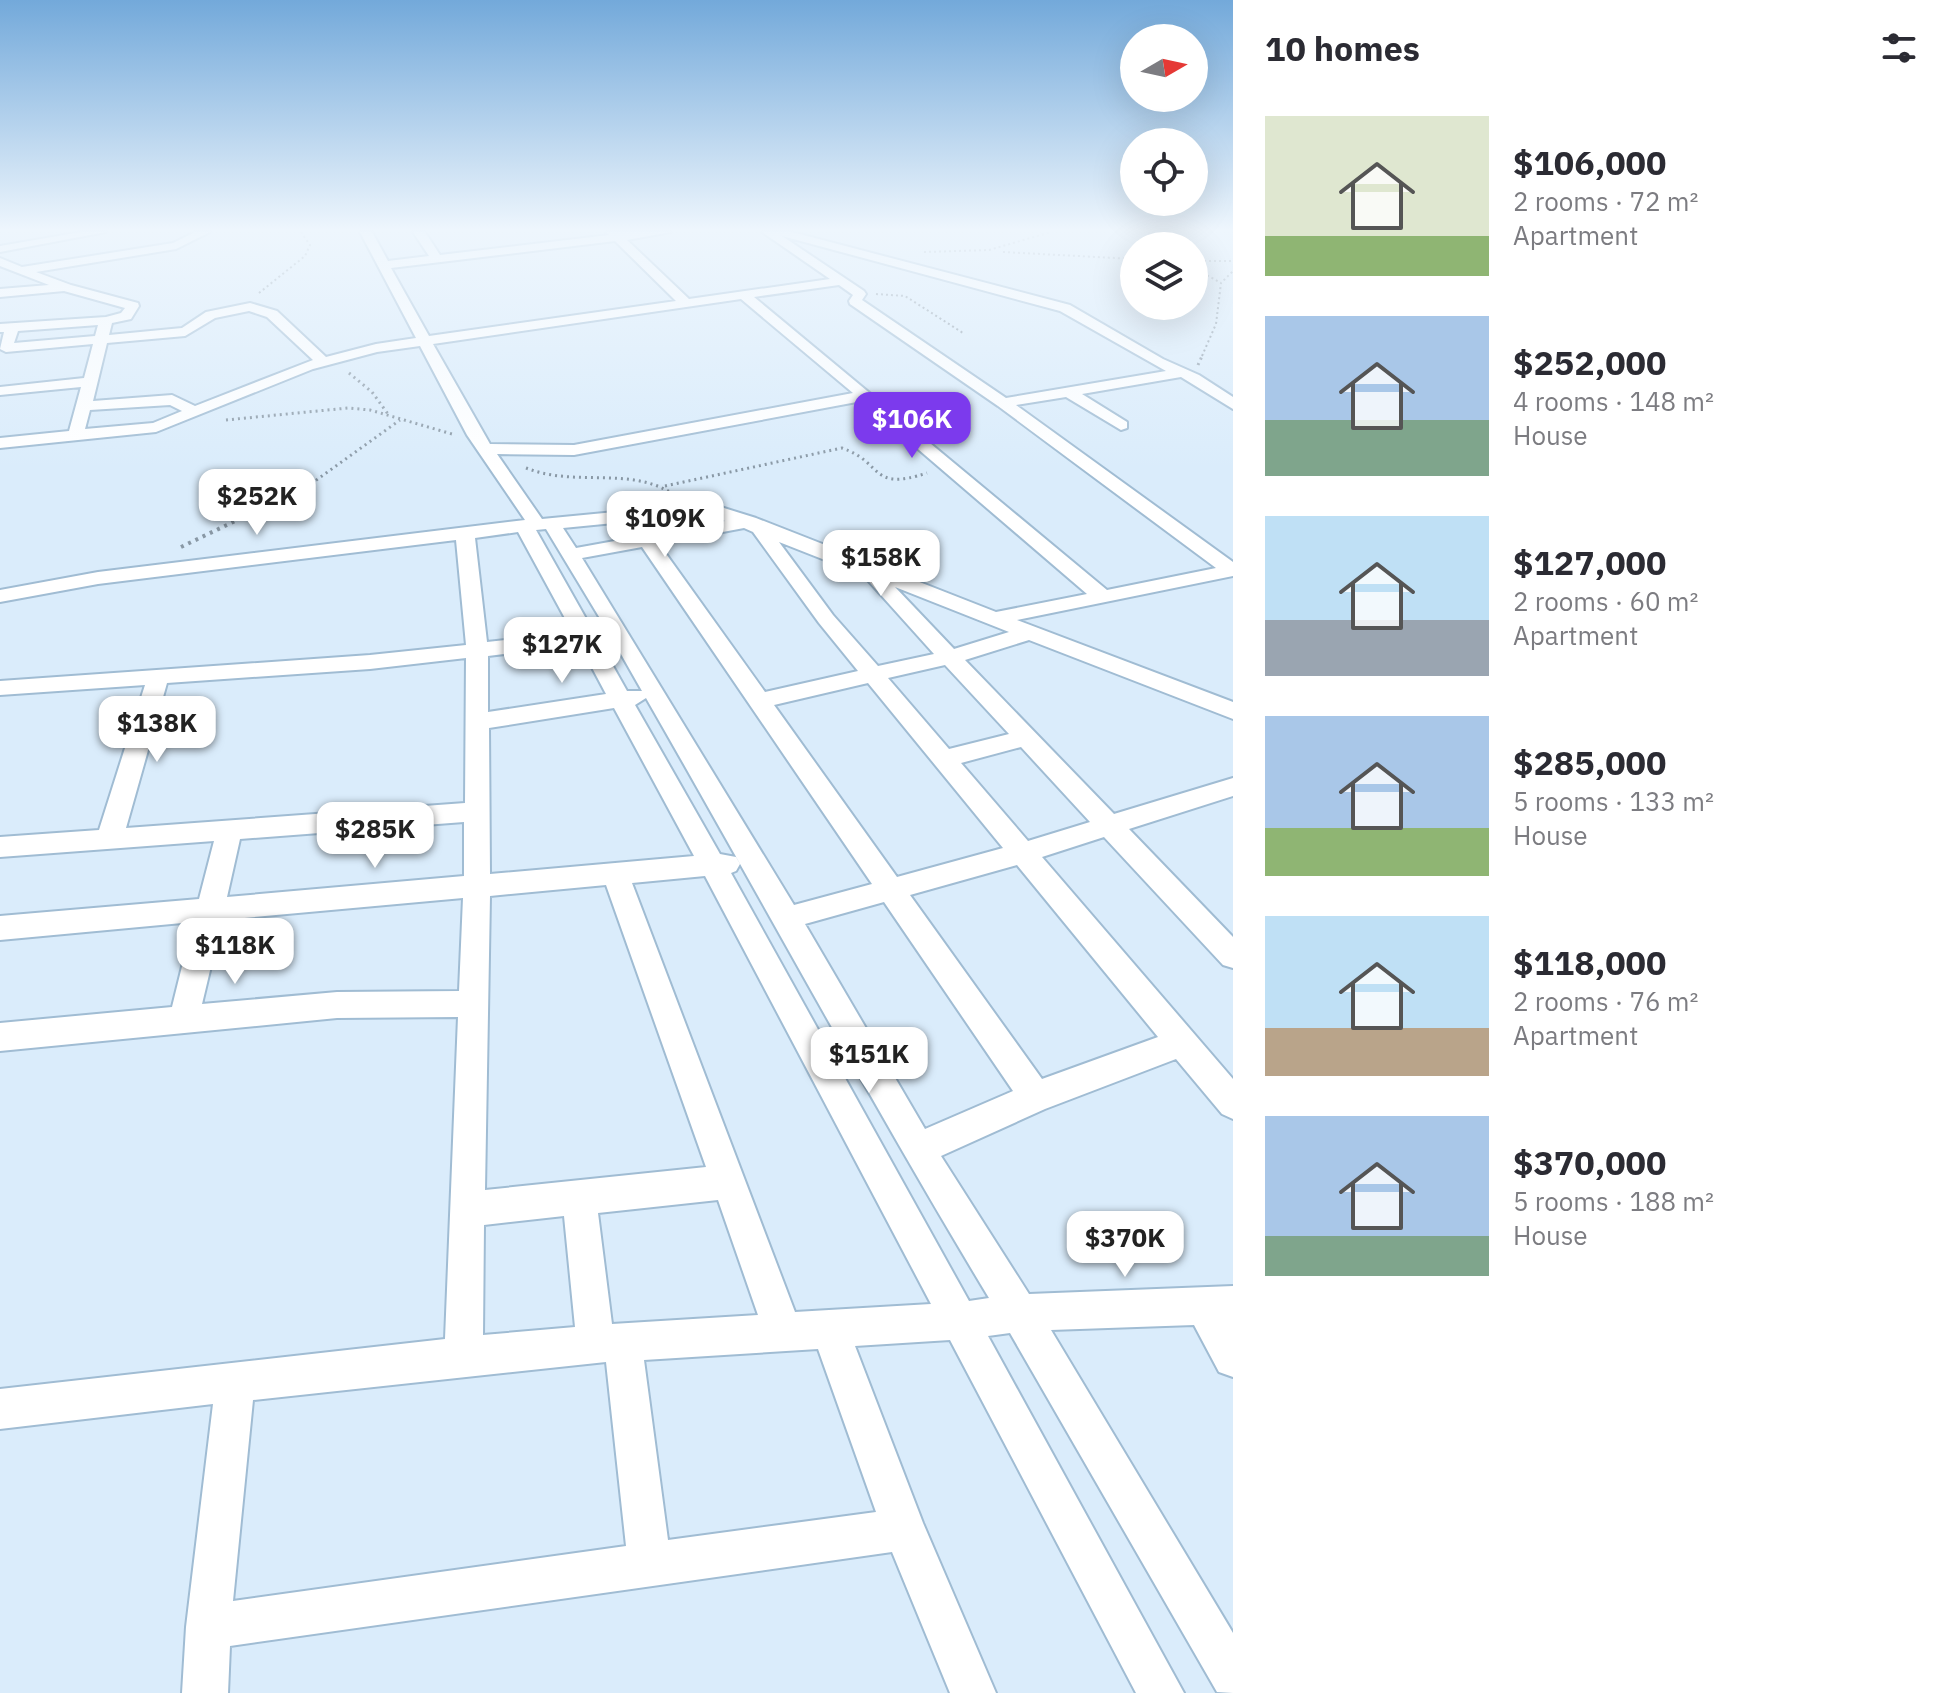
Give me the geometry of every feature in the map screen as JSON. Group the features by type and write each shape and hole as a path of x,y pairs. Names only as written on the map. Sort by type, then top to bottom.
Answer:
{"street":[{"path":"129,311 126,316 106,321 6,328 6,348 185,332 221,311"},
{"path":"263,311 272,314 322,361"},
{"path":"409,311 485,449 537,524 588,639 1161,1693"},
{"path":"0,443 156,427 322,361 424,340 629,311"},
{"path":"763,311 952,466 1103,597"},
{"path":"870,311 1003,403 1232,570"},
{"path":"1071,311 1188,375 1233,404"},
{"path":"76,435 106,321"},
{"path":"1003,403 1188,375"},
{"path":"0,391 91,382"},
{"path":"1067,391 1121,425"},
{"path":"485,449 574,450 863,396"},
{"path":"83,406 172,400 194,411"},
{"path":"0,596 32,588 142,573 537,524 708,508 1233,711"},
{"path":"537,524 572,554 787,918 918,1149 1019,1313 1233,1676"},
{"path":"572,554 754,524"},
{"path":"754,524 826,619 1233,1103"},
{"path":"463,1356 477,886 477,651 465,535"},
{"path":"647,541 1036,1097"},
{"path":"867,569 1233,956"},
{"path":"997,618 1232,570"},
{"path":"759,701 950,657 1032,632"},
{"path":"0,688 370,662 620,634"},
{"path":"110,837 158,678"},
{"path":"477,722 655,693"},
{"path":"944,759 1025,738"},
{"path":"787,918 1024,852 1233,787"},
{"path":"0,847 477,812"},
{"path":"184,1018 230,829"},
{"path":"0,928 754,862"},
{"path":"615,874 783,1331"},
{"path":"0,1037 337,1005 474,1004"},
{"path":"918,1149 1036,1097 1183,1042"},
{"path":"469,1209 727,1182"},
{"path":"579,1198 610,1344 650,1565"},
{"path":"0,1409 463,1356 783,1331 959,1321 1019,1313 1218,1306 1233,1358"},
{"path":"830,1329 904,1529 973,1693"},
{"path":"205,1693 208,1627 235,1382"},
{"path":"208,1627 904,1529"}],"path":[{"path":"927,311 963,333"},
{"path":"1188,375 1216,324 1218,311"},
{"path":"322,361 361,382 389,416"},
{"path":"215,421 348,408 453,434 552,477 611,476 664,486 842,448 854,452 883,478 892,481 952,466"},
{"path":"142,573 164,556 308,486 401,419"},
{"path":"664,486 691,509"}]}
